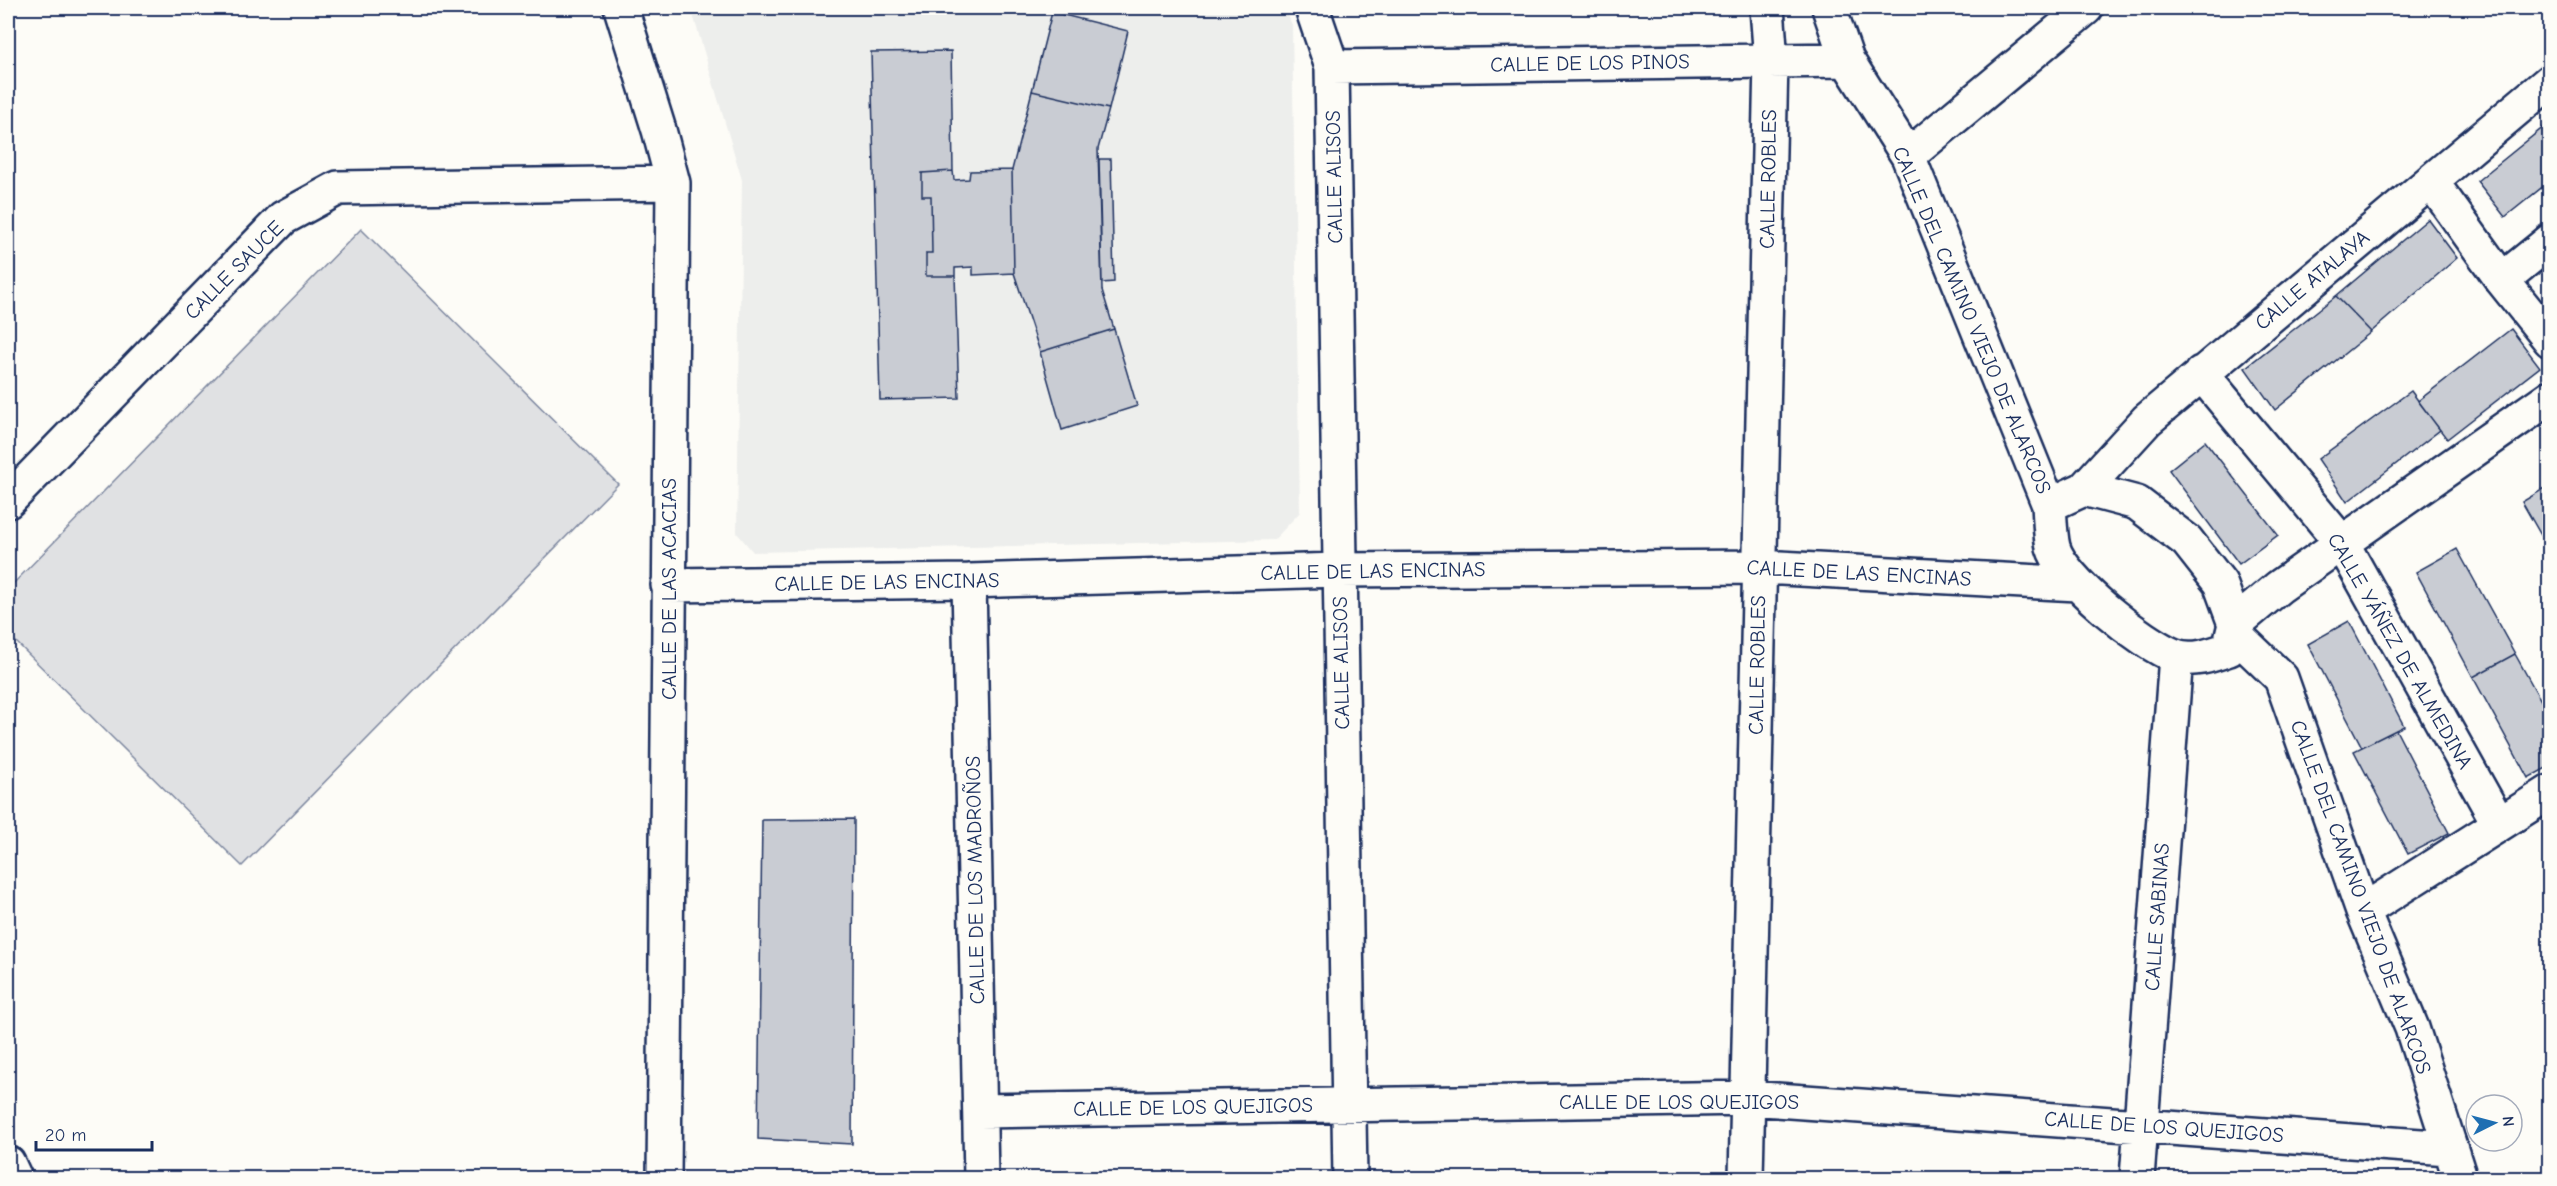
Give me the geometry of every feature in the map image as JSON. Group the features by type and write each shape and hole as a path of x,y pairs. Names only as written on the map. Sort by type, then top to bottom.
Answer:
{"main road":[{"name":"CALLE DE LAS ACACIAS","path":"621,8 659,130 672,183 664,1179"},
{"name":"CALLE ALISOS","path":"1312,8 1332,67 1347,1105 1350,1179"},
{"name":"CALLE ROBLES","path":"1746,1179 1771,61 1767,8"},
{"name":"CALLE DEL CAMINO VIEJO DE ALARCOS","path":"1829,8 1848,60 1908,156 2049,505 2054,548 2078,584 2119,622 2176,656"},
{"path":"1908,156 2086,8"},
{"name":"CALLE DE LOS PINOS","path":"1332,67 1848,60"},
{"name":"CALLE ATALAYA","path":"2084,489 2147,420 2550,81"},
{"path":"2431,181 2502,280 2550,340"},
{"name":"CALLE SAUCE","path":"8,501 283,218 338,188 672,183"},
{"path":"2502,280 2550,241"},
{"name":"CALLE YÁÑEZ DE ALMEDINA","path":"2201,373 2342,543 2499,824"},
{"path":"2176,656 2205,658 2229,649 2235,629 2279,587 2550,397"},
{"path":"2049,505 2084,489 2137,503 2187,541 2220,583 2235,629"},
{"name":"CALLE DE LAS ENCINAS","path":"668,585 969,581 1339,570 1760,567 2078,584"},
{"name":"CALLE DE LOS MADROÑOS","path":"969,581 981,1179"},
{"name":"CALLE DEL CAMINO VIEJO DE ALARCOS","path":"2235,629 2281,678 2363,911 2412,1028 2460,1179"},
{"name":"CALLE SABINAS","path":"2137,1179 2176,656"},
{"path":"2363,911 2550,792"},
{"name":"CALLE DE LOS QUEJIGOS","path":"980,1111 1748,1098 2449,1148"},
{"path":"8,1163 15,1179"}],"shaded area":[{"path":"691,8 1285,8 1292,25 1300,512 1274,540 753,552 737,533 742,180"},
{"path":"361,229 618,484 242,866 8,634 8,589"}],"building":[{"path":"1052,12 1128,31 1109,109 1032,91"},
{"path":"951,51 953,171 922,173 922,196 931,196 932,253 926,253 926,276 955,276 959,398 880,400 871,52"},
{"path":"1032,91 1109,109 1098,149 1102,290 1114,329 1040,352 1014,273 1012,170"},
{"path":"2550,122 2550,181 2505,217 2477,181"},
{"path":"1099,159 1111,159 1114,282 1102,283"},
{"path":"1012,170 1014,273 973,275 973,267 955,268 955,276 926,276 926,253 932,253 931,196 922,196 922,173 953,171 954,180 969,179 970,171"},
{"path":"2428,219 2457,258 2371,332 2336,296"},
{"path":"2336,296 2371,332 2275,410 2245,368"},
{"path":"1114,329 1137,406 1062,430 1040,352"},
{"path":"2511,329 2540,367 2447,439 2418,401"},
{"path":"2411,391 2440,430 2347,502 2318,459"},
{"path":"2205,441 2278,535 2239,564 2169,470"},
{"path":"2550,485 2550,551 2522,502"},
{"path":"2457,549 2515,654 2473,677 2416,572"},
{"path":"2349,621 2404,726 2362,747 2308,644"},
{"path":"2515,654 2550,717 2550,766 2528,778 2473,677"},
{"path":"2396,730 2449,833 2408,854 2354,751"},
{"path":"854,819 852,1144 758,1139 762,820"}]}
